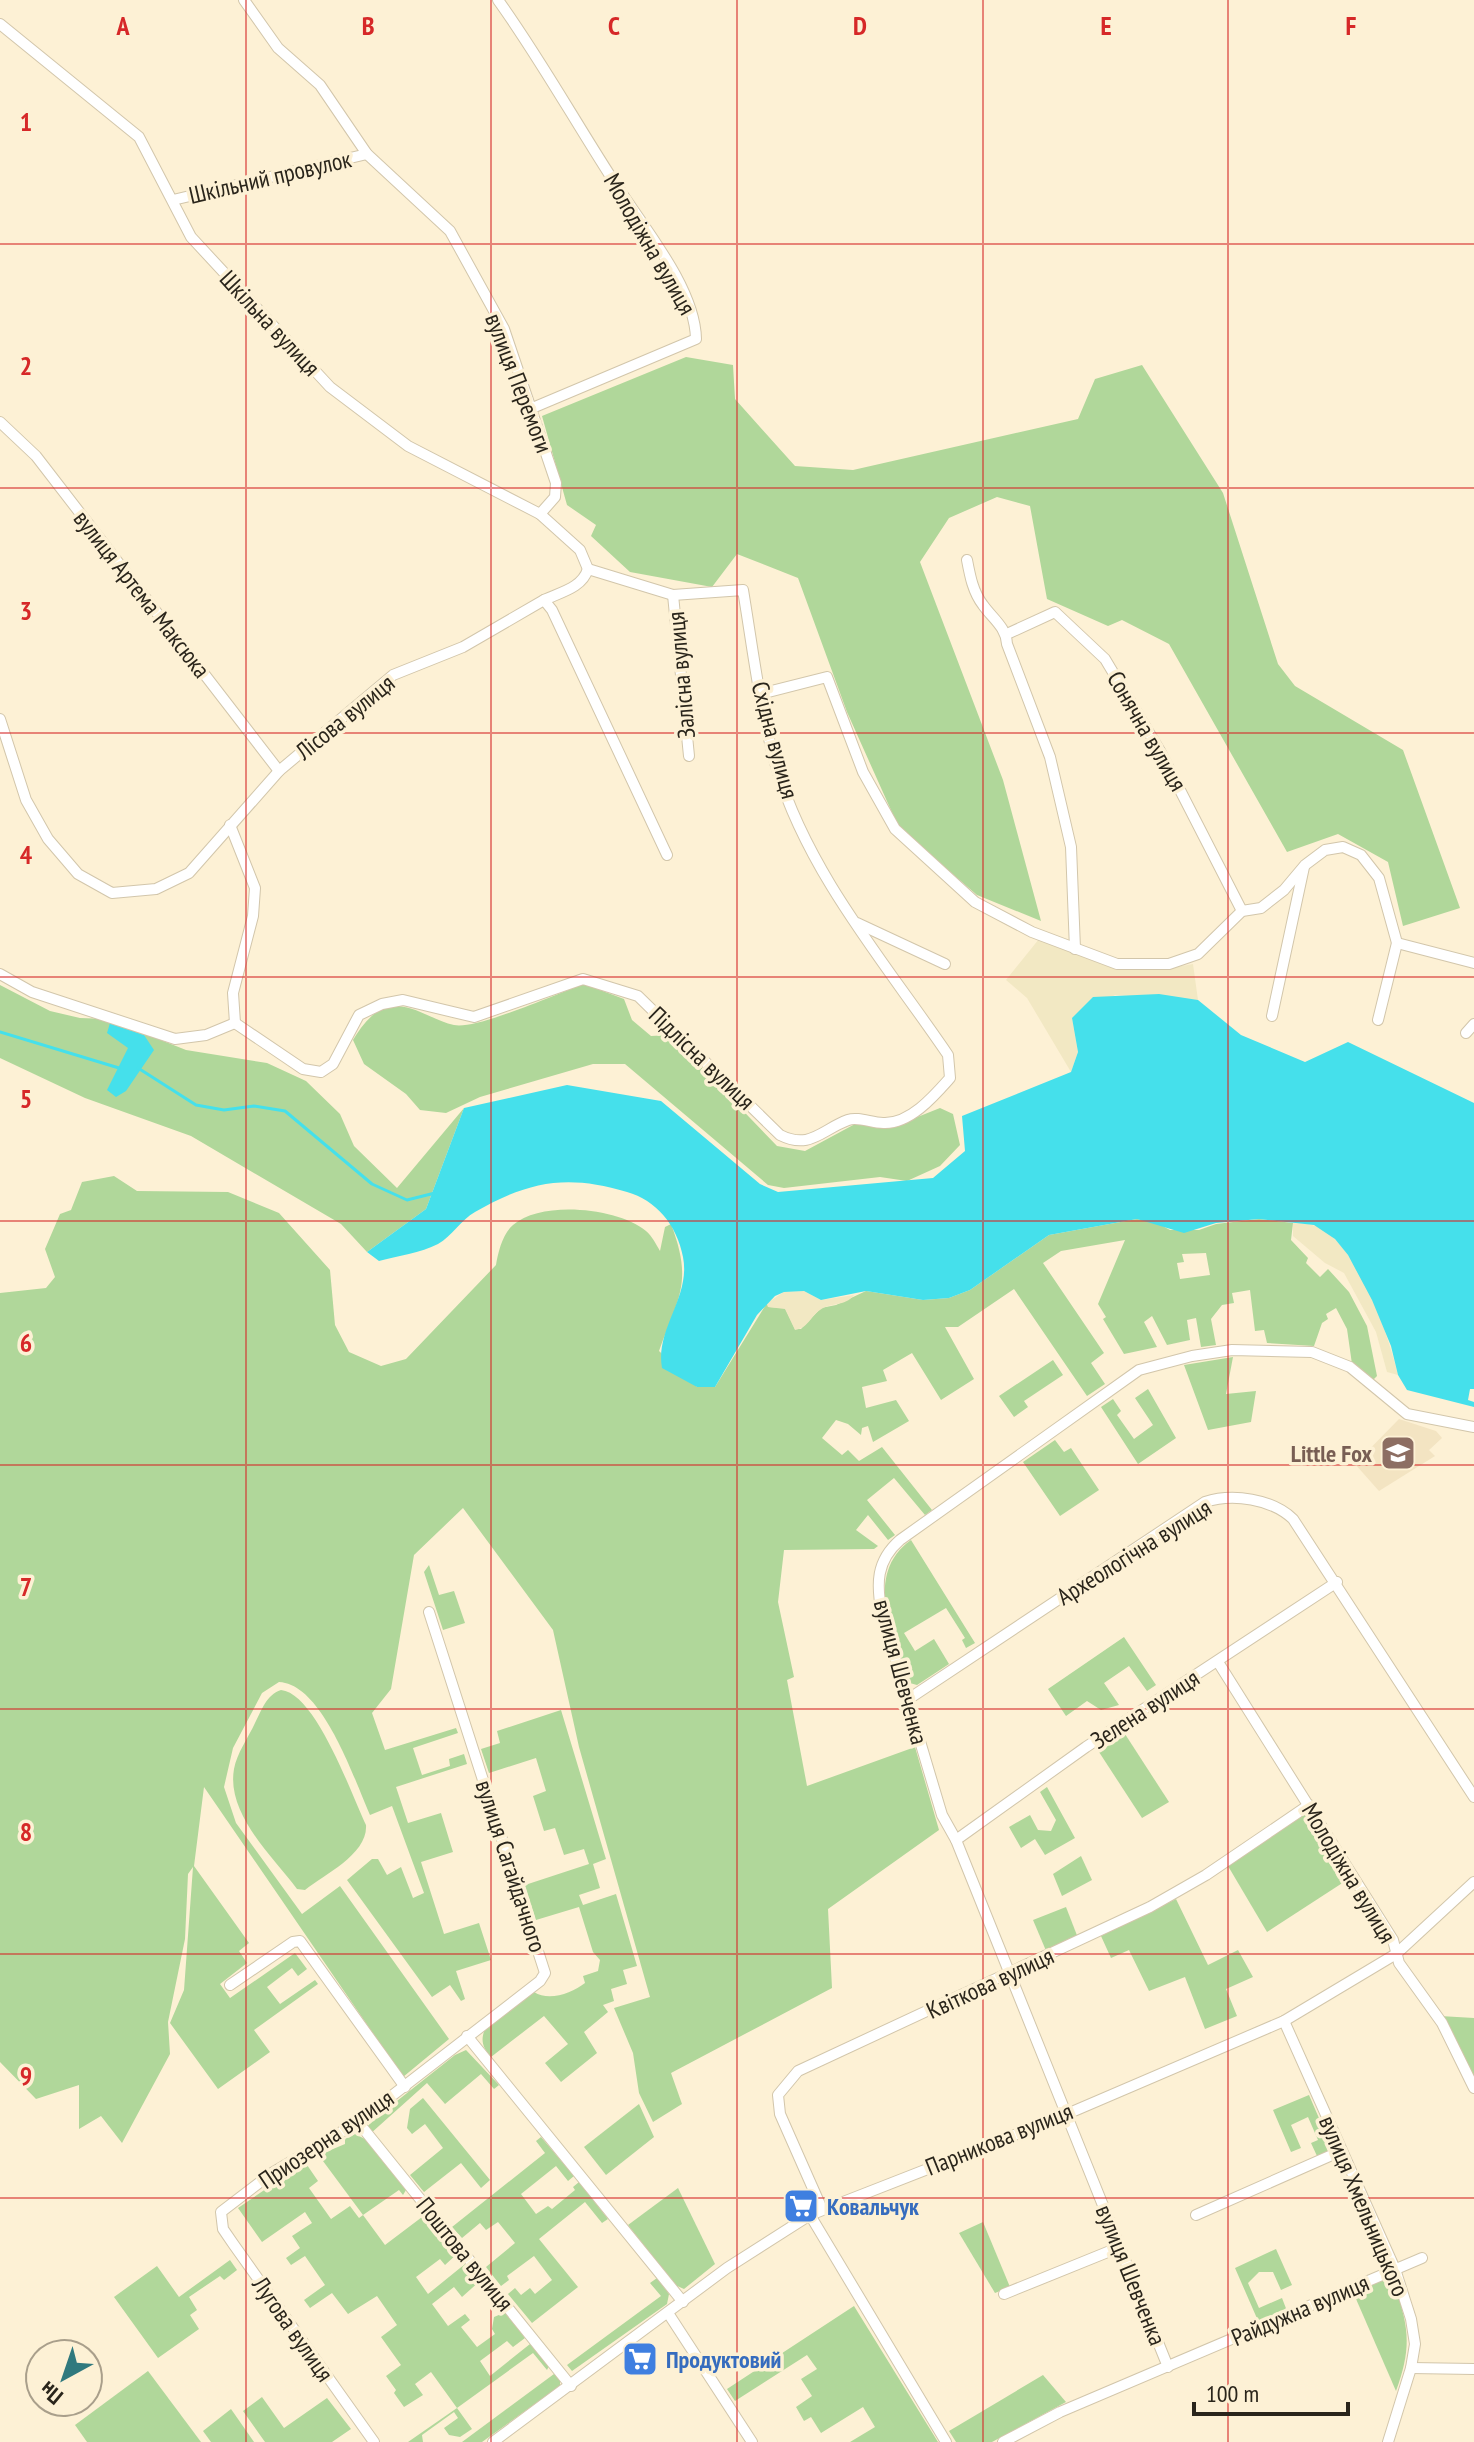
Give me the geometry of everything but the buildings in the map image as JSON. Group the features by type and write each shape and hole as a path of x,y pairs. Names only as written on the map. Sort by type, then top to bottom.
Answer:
{"street":[{"name":"вулиця Перемоги","path":"244,0 278,48 320,85 367,154 450,231 504,329 556,483 555,497 540,514"},
{"name":"Молодіжна вулиця","path":"498,0 536,53 649,234 696,316 696,339 530,409"},
{"name":"Шкільна вулиця","path":"0,24 139,137 191,237 330,387 408,446 540,514 580,550 588,569"},
{"name":"Шкільний провулок","path":"173,200 367,154"},
{"name":"вулиця Артема Максюка","path":"0,422 36,456 279,771"},
{"path":"967,560 970,579 981,603 1007,634 1007,644 1050,757 1071,847 1075,949"},
{"name":"Лісова вулиця","path":"0,719 26,800 48,839 78,874 112,893 156,889 189,873 279,771 393,675 463,647 544,600 575,586 585,577 588,569"},
{"path":"588,569 673,595"},
{"name":"Східна вулиця","path":"673,595 743,590 760,694 777,770 802,833 856,922 948,1055 950,1078 929,1100"},
{"name":"Залісна вулиця","path":"673,595 689,756"},
{"path":"544,600 552,610 667,855"},
{"name":"Сонячна вулиця","path":"1007,634 1055,612 1105,659 1160,751 1242,911"},
{"path":"760,694 827,677 863,772 895,829 975,902 1075,949 1117,964 1169,964 1208,947 1242,911 1261,908 1325,850 1343,847 1361,855 1379,878 1397,943 1378,1020"},
{"path":"0,974 32,992 175,1039 206,1035 235,1023 233,993 253,916 255,888 230,825"},
{"path":"1272,1016 1305,865"},
{"path":"856,922 945,964"},
{"path":"1397,943 1474,963"},
{"name":"Підлісна вулиця","path":"235,1023 303,1069 321,1072 333,1064 359,1015 382,1004 403,1000 474,1017 583,979 638,996 780,1135 794,1142 814,1140 850,1119 887,1124 929,1100"},
{"path":"1466,1033 1474,1024"},
{"name":"вулиця Шевченка","path":"1168,2367 956,1840 942,1815 879,1599 879,1572 886,1553 1139,1370 1232,1350 1312,1352 1350,1367 1407,1414 1474,1427"},
{"name":"Археологічна вулиця","path":"907,1700 1211,1500 1241,1498 1286,1513 1337,1582 1474,1797"},
{"name":"Зелена вулиця","path":"956,1840 1086,1747 1337,1582"},
{"name":"вулиця Сагайдачного","path":"429,1612 545,1973 540,1981 467,2036"},
{"name":"Молодіжна вулиця","path":"1218,1662 1393,1940 1396,1954 1442,2023 1474,2088"},
{"name":"Квіткова вулиця","path":"822,2209 780,2114 778,2095 784,2084 798,2071 1009,1974 1188,1886 1309,1805"},
{"name":"Парникова вулиця","path":"493,2442 727,2268 810,2215 1284,2021 1396,1954 1474,1882"},
{"path":"230,1985 293,1942 300,1941 405,2087"},
{"name":"вулиця Хмельницького","path":"1284,2021 1395,2269 1415,2344 1411,2368 1388,2442"},
{"path":"467,2036 683,2302"},
{"name":"Приозерна вулиця","path":"221,2212 272,2173 358,2122 467,2036"},
{"name":"Поштова вулиця","path":"358,2122 571,2386"},
{"path":"1196,2215 1341,2151"},
{"name":"Лугова вулиця","path":"221,2212 223,2229 374,2442"},
{"path":"810,2215 946,2442"},
{"path":"1004,2294 1120,2247"},
{"name":"Райдужна вулиця","path":"1003,2442 1060,2412 1422,2258"},
{"path":"668,2313 752,2442"},
{"path":"1411,2368 1474,2369"}],"shaded area":[{"name":"Little Fox","path":"1399,1419 1436,1431 1442,1438 1429,1450 1435,1456 1379,1491 1355,1464"}],"green space":[{"path":"686,357 733,365 735,399 795,466 853,470 1078,419 1095,379 1142,365 1223,493 1278,664 1295,686 1403,750 1460,908 1403,926 1388,862 1338,834 1287,852 1169,644 1122,620 1108,626 1047,599 1030,506 997,497 949,518 920,562 1003,780 1041,921 977,895 899,828 847,712 798,578 737,554 712,587 630,572 591,536 596,525 567,505 542,416"},
{"path":"584,984 624,999 632,1020 651,1036 670,1035 777,1146 805,1151 855,1124 890,1128 940,1108 953,1114 960,1145 940,1166 907,1181 880,1177 784,1188 768,1185 625,1064 593,1064 480,1097 446,1113 420,1110 406,1094 364,1064 353,1040 372,1016 388,1007 405,1007 446,1023 465,1025 498,1017"},
{"path":"0,985 50,1011 80,1018 108,1019 186,1050 267,1063 306,1081 340,1114 354,1146 397,1188 464,1108 426,1209 367,1252 341,1224 191,1136 85,1098 0,1058"},
{"path":"114,1176 137,1191 228,1192 279,1213 330,1270 335,1325 349,1352 381,1366 406,1359 496,1265 506,1233 526,1217 560,1210 599,1212 633,1223 646,1231 660,1251 665,1227 671,1224 681,1261 681,1289 659,1351 697,1387 715,1387 767,1303 768,1307 785,1308 795,1329 801,1329 821,1308 836,1305 866,1291 923,1300 949,1298 970,1290 1049,1235 1137,1219 1155,1222 1170,1230 1199,1230 1216,1224 1259,1219 1293,1223 1291,1240 1308,1258 1306,1263 1320,1277 1328,1269 1349,1292 1367,1326 1377,1376 1373,1380 1352,1364 1347,1329 1336,1308 1326,1314 1328,1319 1322,1323 1314,1346 1267,1343 1264,1330 1255,1331 1250,1290 1232,1293 1234,1303 1222,1305 1211,1319 1216,1345 1201,1347 1196,1318 1187,1320 1190,1340 1167,1345 1152,1316 1144,1322 1157,1347 1124,1354 1103,1319 1106,1317 1098,1304 1125,1240 1061,1251 1043,1263 1104,1353 1091,1363 1105,1384 1087,1396 1014,1289 958,1327 945,1327 974,1379 941,1400 912,1353 883,1370 887,1381 862,1387 866,1408 896,1400 909,1421 873,1442 868,1426 862,1428 861,1435 848,1424 836,1420 822,1438 842,1455 848,1450 859,1461 882,1447 932,1510 925,1515 894,1478 867,1500 895,1535 888,1540 868,1515 856,1530 878,1546 874,1549 784,1550 778,1602 794,1677 787,1680 807,1786 915,1747 939,1830 828,1909 832,1988 671,2073 682,2104 653,2122 639,2093 633,2053 614,2008 650,1997 579,1747 553,1630 463,1508 414,1555 391,1689 372,1713 385,1750 456,1728 458,1733 413,1748 422,1775 450,1766 449,1759 464,1754 467,1764 396,1787 408,1823 441,1813 453,1852 421,1862 444,1934 479,1923 491,1960 456,1971 465,1999 461,2001 450,1985 432,1997 347,1880 372,1859 378,1859 387,1875 401,1867 413,1898 424,1893 392,1806 370,1815 335,1736 310,1699 295,1687 279,1682 262,1693 233,1748 224,1787 236,1823 302,1914 340,1886 449,2039 403,2077 204,1787 194,1866 249,1943 239,1951 247,1963 220,1984 230,1998 295,1953 307,1969 298,1976 292,1968 267,1987 280,2004 315,1980 318,1984 254,2030 270,2052 218,2089 170,2023 184,1990 193,1867 188,1874 185,1939 168,2022 170,2054 122,2143 101,2116 79,2129 79,2085 36,2099 0,2062 0,1293 46,1288 55,1277 45,1249 60,1214 71,1210 82,1182","holes":["1206,1253 1210,1275 1180,1279 1177,1263 1184,1262 1182,1254"]},
{"path":"1233,1357 1226,1394 1256,1391 1251,1422 1208,1430 1184,1365"},
{"path":"1053,1360 1063,1375 1024,1401 1028,1407 1014,1417 999,1396"},
{"path":"1148,1389 1176,1438 1138,1464 1101,1407 1113,1399 1121,1411 1117,1415 1134,1439 1153,1425 1135,1398"},
{"path":"1055,1440 1064,1452 1071,1448 1099,1490 1060,1516 1023,1462"},
{"path":"911,1540 975,1643 966,1648 962,1640 965,1638 946,1608 904,1633 915,1651 934,1639 949,1664 917,1685 906,1682 889,1626 885,1588 888,1570 896,1554"},
{"path":"429,1565 439,1595 454,1591 465,1623 443,1630 424,1572"},
{"path":"1124,1637 1156,1685 1147,1691 1129,1666 1104,1683 1119,1705 1101,1710 1087,1701 1066,1716 1048,1689"},
{"path":"281,1690 294,1695 320,1726 366,1825 365,1835 353,1854 305,1890 297,1889 264,1849 244,1818 233,1786 240,1751 265,1704"},
{"path":"561,1710 606,1859 593,1864 600,1888 579,1895 583,1905 616,1894 637,1966 623,1970 627,1984 611,1989 614,2001 603,2005 608,2012 584,2032 597,2053 561,2082 545,2063 568,2044 544,2016 491,2057 484,2047 483,2037 485,2029 534,1992 546,1996 567,1993 585,1983 583,1976 598,1971 600,1960 593,1952 579,1907 536,1920 525,1885 589,1864 584,1849 564,1855 555,1828 544,1831 533,1796 546,1791 536,1758 489,1773 481,1749 500,1743 497,1731"},
{"path":"1125,1734 1169,1802 1142,1818 1099,1752"},
{"path":"1047,1787 1075,1838 1045,1855 1035,1839 1021,1848 1009,1827 1030,1815 1038,1830 1051,1831 1056,1820 1040,1792"},
{"path":"1306,1813 1347,1880 1267,1932 1228,1866"},
{"path":"1081,1856 1092,1880 1062,1896 1053,1874"},
{"path":"1176,1899 1208,1965 1238,1950 1253,1977 1226,1989 1237,2016 1205,2029 1185,1977 1149,1991 1129,1950 1111,1958 1101,1936"},
{"path":"1066,1907 1078,1938 1047,1953 1033,1920"},
{"path":"1440,2016 1474,2018 1474,2078"},
{"path":"466,2050 499,2085 494,2089 481,2074 445,2104 427,2083 370,2134 368,2126 373,2120 455,2055"},
{"path":"1309,2095 1331,2146 1327,2152 1317,2156 1311,2143 1318,2140 1308,2117 1291,2125 1301,2148 1291,2152 1273,2110"},
{"path":"423,2098 490,2180 481,2188 461,2163 424,2192 410,2175 443,2148 425,2124 412,2134 407,2128 410,2109"},
{"path":"639,2104 654,2137 606,2175 584,2147"},
{"path":"355,2134 365,2139 406,2190 403,2195 399,2190 363,2215 320,2157 314,2160 314,2157 345,2144 345,2139"},
{"path":"541,2137 574,2176 568,2181 556,2166 521,2194 536,2214 548,2206 552,2209 575,2190 573,2187 579,2182 608,2219 602,2223 585,2202 539,2239 578,2287 532,2323 508,2294 515,2288 521,2295 530,2288 535,2294 552,2280 534,2256 507,2276 509,2280 501,2286 486,2267 515,2243 498,2222 486,2230 480,2223 462,2238 452,2227 545,2153 536,2141"},
{"path":"305,2162 318,2181 309,2188 331,2219 350,2206 359,2218 363,2215 385,2245 426,2214 436,2226 433,2231 458,2253 445,2265 440,2259 416,2277 428,2294 465,2264 481,2280 462,2297 454,2287 432,2304 448,2326 465,2314 470,2320 461,2327 477,2347 495,2334 492,2329 494,2317 506,2312 525,2338 513,2347 507,2341 480,2361 490,2376 530,2344 549,2366 547,2370 533,2353 457,2408 431,2372 415,2384 423,2395 404,2407 386,2376 401,2365 381,2337 397,2325 377,2296 348,2314 332,2293 310,2308 304,2300 325,2285 305,2256 291,2265 286,2258 300,2248 292,2236 312,2223 305,2212 262,2242 238,2208 288,2174 286,2170"},
{"path":"678,2188 715,2264 684,2289 675,2285 628,2225"},
{"path":"983,2222 1010,2287 995,2293 959,2233"},
{"path":"1276,2249 1292,2285 1281,2290 1273,2272 1259,2272 1248,2283 1259,2308 1282,2298 1287,2311 1259,2323 1235,2268"},
{"path":"230,2260 237,2270 224,2280 220,2276 189,2297 197,2310 190,2315 199,2329 158,2358 114,2297 157,2266 179,2297"},
{"path":"1389,2277 1393,2279 1398,2295 1406,2335 1405,2360 1396,2391 1353,2292"},
{"path":"657,2278 669,2294 667,2304 572,2371 567,2365 661,2296 650,2283"},
{"path":"854,2306 938,2442 850,2442 875,2427 863,2407 821,2433 811,2417 804,2421 796,2407 812,2396 801,2379 817,2369 807,2355 735,2401 727,2389"},
{"path":"148,2371 201,2442 87,2442 75,2425 84,2418 104,2418 104,2404"},
{"path":"554,2374 560,2379 560,2386 482,2442 462,2442"},
{"path":"1043,2375 1066,2402 992,2442 956,2442 949,2431"},
{"path":"262,2397 284,2428 327,2398 351,2429 332,2442 265,2442 243,2411"},
{"path":"457,2408 472,2429 460,2437 449,2435 444,2428 458,2418 454,2412 422,2435 423,2442 408,2442"},
{"path":"231,2409 254,2442 211,2442 203,2431"}],"sand":[{"path":"1039,939 1096,960 1132,968 1171,968 1193,964 1198,1000 1115,995 1072,1018 1078,1052 1071,1072 1027,998 1006,980"},
{"path":"1293,1223 1312,1225 1328,1233 1356,1267 1378,1313 1398,1375 1387,1372 1376,1332 1344,1273 1325,1263 1293,1236"},
{"path":"804,1291 821,1300 854,1295 824,1308 803,1327 795,1330 785,1309 768,1307 767,1303 784,1292"}],"water":[{"path":"1159,994 1198,1000 1241,1035 1305,1062 1348,1042 1474,1103 1474,1389 1470,1389 1468,1400 1474,1402 1474,1407 1407,1390 1398,1375 1391,1346 1372,1300 1348,1255 1335,1239 1314,1225 1259,1219 1216,1223 1184,1233 1137,1219 1049,1235 970,1290 949,1298 923,1300 866,1291 821,1300 804,1291 784,1292 775,1296 757,1315 715,1387 697,1387 662,1368 663,1340 682,1286 683,1257 676,1234 664,1216 647,1201 627,1192 567,1182 531,1187 475,1212 443,1241 431,1247 379,1261 367,1252 426,1209 464,1108 567,1085 661,1101 760,1184 778,1192 933,1178 965,1151 962,1116 1071,1072 1078,1052 1072,1018 1093,997"},
{"path":"110,1023 144,1035 154,1050 126,1091 116,1097 107,1090 128,1048 107,1033"}],"waterway":[{"path":"0,1032 119,1068"},
{"path":"138,1068 196,1105 224,1110 254,1106 285,1111 372,1184 407,1200 435,1193"}],"place":[{"name":"Little Fox","path":"1398,1453"},
{"name":"Ковальчук","path":"801,2206"},
{"name":"Продуктовий","path":"640,2359"}]}
